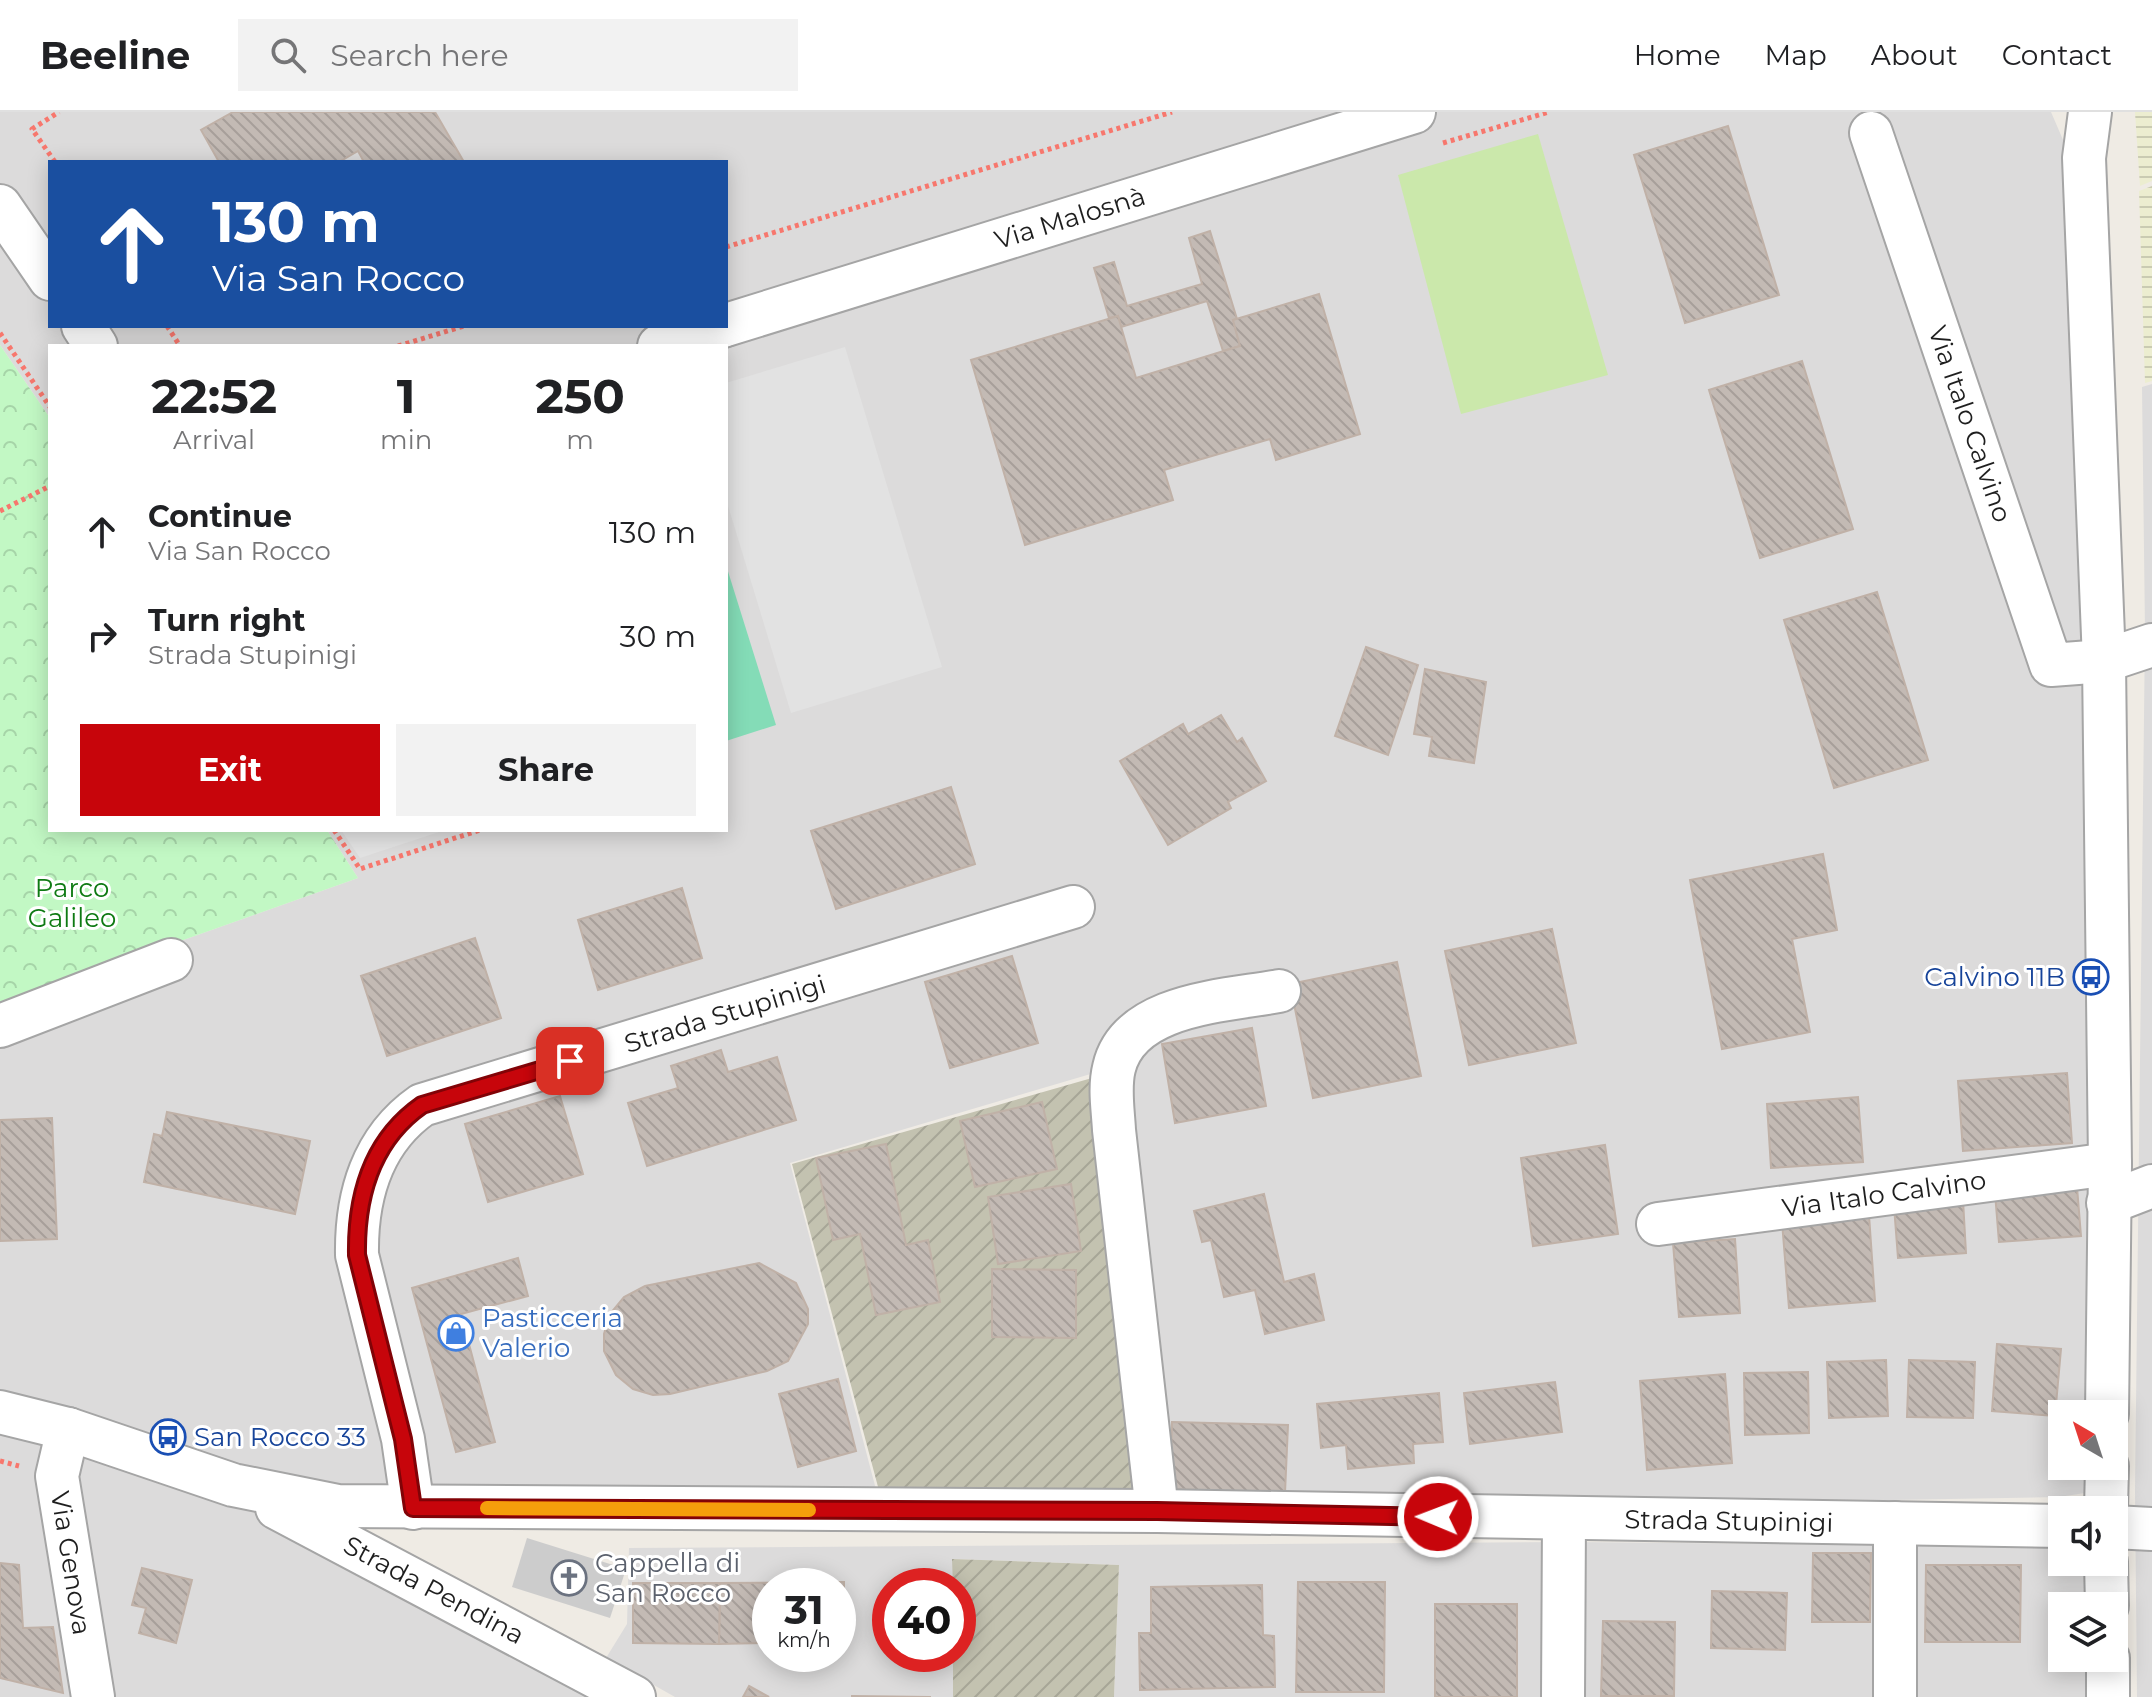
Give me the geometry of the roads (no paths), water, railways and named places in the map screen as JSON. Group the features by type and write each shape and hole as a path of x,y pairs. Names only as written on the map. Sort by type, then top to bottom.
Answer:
{"street":[{"name":"Via Malosnà","path":"728,325 1414,112"},
{"path":"2064,112 2084,158"},
{"path":"2090,112 2084,158 2104,661 2109,1184 2107,1400"},
{"name":"Via Italo Calvino","path":"1871,133 2051,665 2104,661"},
{"path":"0,206 48,276"},
{"name":"Via Malosnà","path":"666,344 718,328"},
{"path":"2104,661 2152,645"},
{"name":"Strada Stupinigi","path":"413,1508 403,1439 357,1255 357,1227 369,1169 404,1118 422,1105 1073,907"},
{"path":"0,1026 171,960"},
{"path":"1157,1511 1114,1130 1114,1067 1127,1041 1160,1014 1279,991"},
{"name":"Via Italo Calvino","path":"1658,1224 2109,1184 2152,1186"},
{"path":"0,1412 68,1429 233,1485"},
{"name":"Via Genova","path":"68,1429 57,1476 93,1697"},
{"name":"Strada Stupinigi","path":"233,1485 338,1506 413,1508 1157,1511 2048,1526"},
{"name":"Strada Pendina","path":"233,1485 634,1697"},
{"path":"1563,1697 1564,1519"},
{"path":"1895,1523 1895,1697"},
{"path":"2128,1528 2152,1529"},
{"path":"2108,1672 2108,1697"}],"place":[{"name":"Calvino 11B","path":"2091,977"},
{"name":"Pasticceria Valerio","path":"456,1333"},
{"name":"San Rocco 33","path":"168,1437"},
{"name":"Cappella di San Rocco","path":"569,1578"}],"park label":[{"name":"Parco Galileo","path":"72,903"}]}
